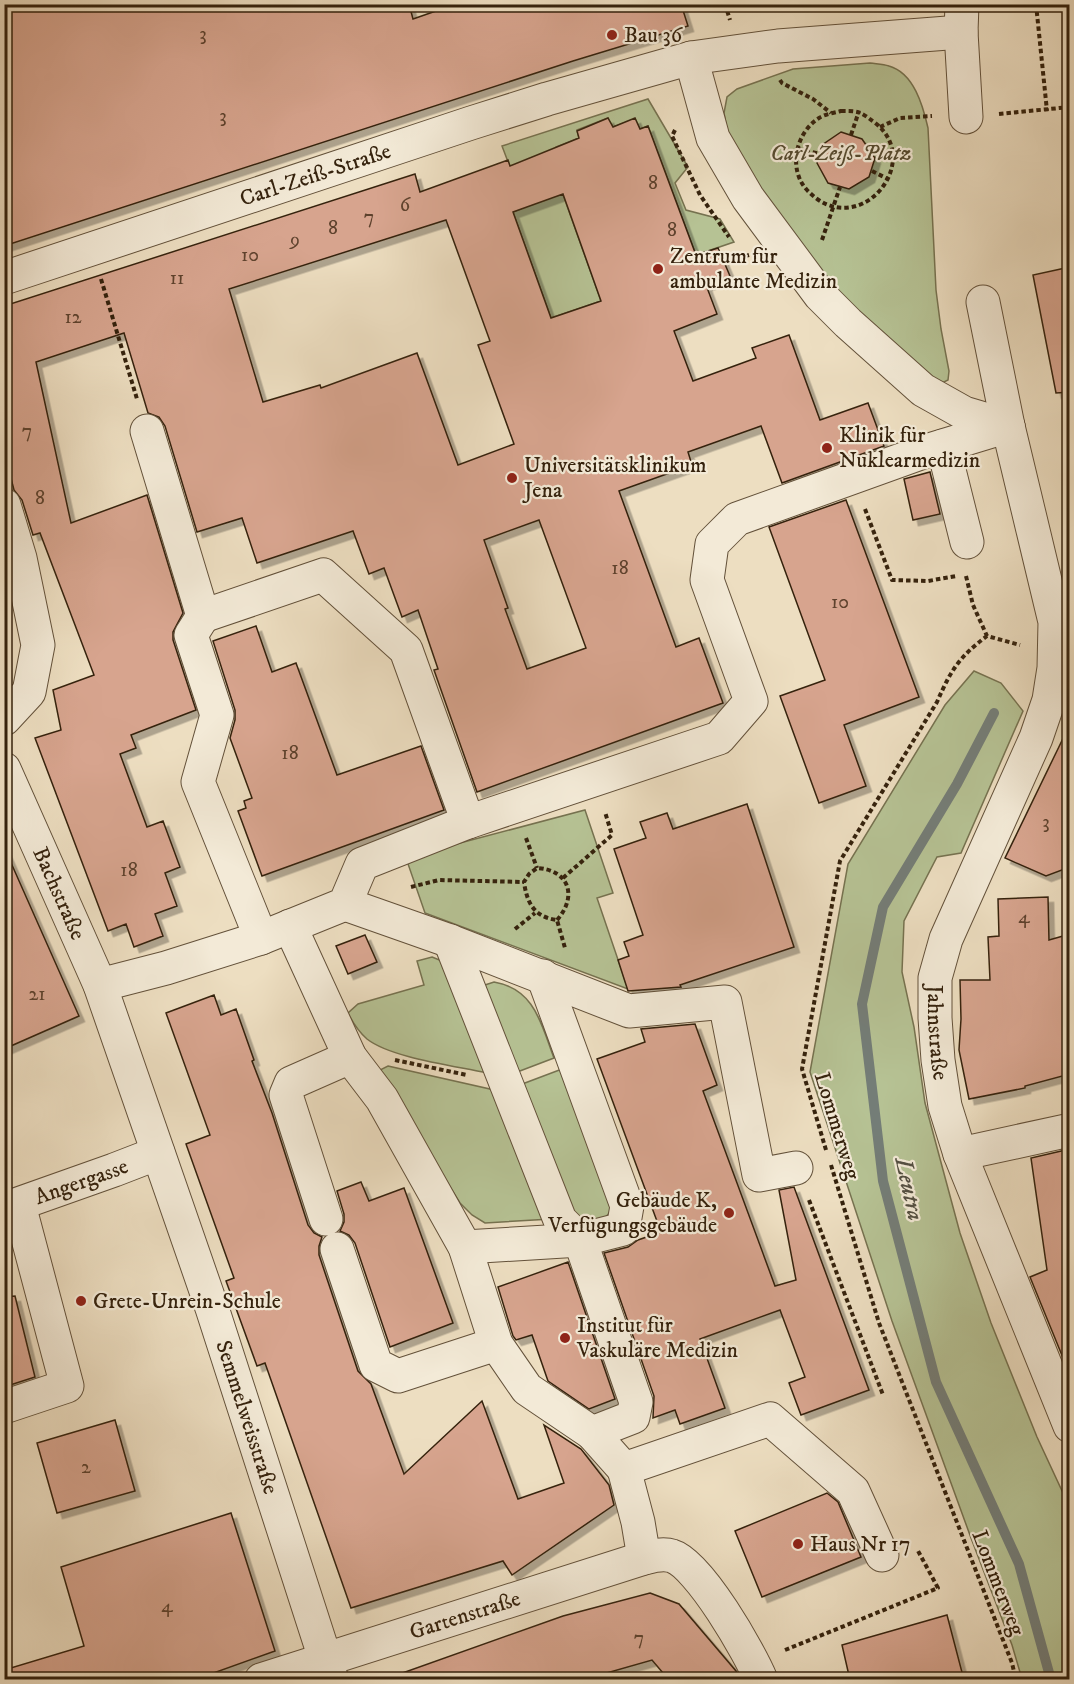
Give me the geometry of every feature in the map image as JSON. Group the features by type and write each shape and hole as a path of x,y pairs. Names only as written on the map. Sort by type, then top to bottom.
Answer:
{"street":[{"path":"981,116 962,18 691,58 713,138 748,198 820,295 923,390 964,412 1008,426"},
{"name":"Carl-Zeiß-Straße","path":"4,278 471,123 691,58"},
{"path":"983,302 1008,426 1062,621"},
{"path":"345,904 362,864 468,822 719,738 751,701 707,580 712,544 737,519 943,446 1008,426"},
{"path":"147,431 203,616"},
{"path":"943,446 967,542"},
{"path":"4,505 20,558 38,645 29,692 4,719"},
{"path":"468,822 406,650 323,574 203,616 191,635 217,715 198,782 276,932 350,1057 382,1099 465,1247 496,1344 526,1389 592,1433 624,1469 638,1522 658,1557 685,1564 730,1621 757,1671"},
{"name":"Jahnstraße","path":"1062,621 1049,700 1036,738 945,939 935,978 935,1018 945,1106 960,1154 1067,1413"},
{"name":"Bachstraße","path":"4,769 100,985"},
{"path":"100,985 166,968 276,932 345,904 543,976 629,1011 725,1002 759,1176 796,1168"},
{"path":"450,941 560,1221 580,1240 636,1402 633,1417 592,1433"},
{"path":"465,1247 580,1240 623,1228 627,1206 543,976"},
{"name":"Semmelweisstraße","path":"100,985 216,1320 328,1669"},
{"path":"350,1057 291,1083 286,1095 376,1365 398,1376 496,1344"},
{"path":"960,1154 1070,1130"},
{"name":"Angergasse","path":"12,1207 158,1153"},
{"path":"4,1407 67,1386 12,1207"},
{"path":"624,1469 770,1419 853,1491 882,1555"},
{"name":"Gartenstraße","path":"261,1680 328,1669 658,1557"}],"path":[{"path":"1036,4 1047,111"},
{"path":"776,75 782,83 813,99 831,114"},
{"path":"880,127 900,118 981,116 1070,107"},
{"path":"841,111 859,111 880,127 886,135 892,151 891,173 876,196 862,205 842,208 825,205 803,186 797,173 796,156 802,135 819,118 841,111"},
{"path":"851,135 859,111"},
{"path":"797,149 820,154"},
{"path":"872,171 888,179"},
{"path":"834,207 840,187"},
{"path":"92,250 147,431"},
{"path":"853,477 892,580 928,581 965,574 973,605 987,636 1021,645"},
{"name":"Lommerweg","path":"987,636 967,650 948,676 937,702 840,861 802,1069 879,1323 1008,1652 1016,1680"},
{"path":"563,878 612,835 594,780"},
{"path":"537,868 549,869 563,878 569,893 566,910 557,920 548,919 536,913 526,899 524,882 537,868"},
{"path":"411,887 439,880 524,882"},
{"path":"557,920 576,990"},
{"path":"796,1168 883,1395"},
{"path":"757,1671 938,1588 912,1539 882,1555"}],"green space":[{"name":"Carl-Zeiß-Platz","path":"870,63 889,66 905,76 916,91 928,128 936,290 949,371 948,380 942,383 935,382 859,314 805,254 787,232 728,135 724,113 727,97 737,89 793,69"},
{"path":"648,99 688,167 675,183 686,210 720,219 734,242 696,255 648,126 640,129 635,119 613,127 608,118 577,130 579,138 556,147 551,161 601,301 551,318 513,212 525,207 502,146"},
{"path":"974,671 1001,683 1023,711 961,853 937,857 904,921 902,972 914,1027 925,1103 960,1233 991,1323 1037,1437 1069,1506 1069,1679 1022,1679 1012,1645 892,1321 810,1072 848,864 945,705"},
{"path":"585,810 613,893 597,898 628,989 425,913 407,861 411,856"},
{"path":"432,957 442,961 487,1073 407,1056 378,1046 361,1033 348,1013 358,1004 424,985 417,961"},
{"path":"494,982 508,986 528,1000 540,1021 554,1058 512,1074 477,991"},
{"path":"388,1066 503,1092 551,1219 485,1223 472,1215 460,1203 378,1071"},
{"path":"562,1069 613,1204 604,1219 577,1226 517,1086"}],"building":[{"path":"4,4 409,4 413,19 456,4 681,4 688,26 573,61 4,246"},
{"path":"608,118 613,127 635,118 640,129 648,126 696,255 718,248 730,276 706,285 717,314 674,331 693,381 756,358 752,348 789,335 820,420 868,403 884,446 782,483 761,426 688,452 692,465 619,491 676,647 699,638 723,703 477,792 434,670 438,669 418,610 402,617 384,568 369,574 353,531 257,563 242,518 197,532 165,426 159,417 148,413 124,333 36,362 71,523 147,495 183,613 173,632 173,640 196,710 131,735 136,748 120,754 147,827 163,821 180,867 165,873 177,906 155,914 163,936 134,947 126,924 108,931 35,738 61,730 53,690 94,675 40,533 33,535 22,500 14,490 4,451 4,306 415,174 420,192 508,160 510,166 579,138 577,131","holes":["563,194 601,301 551,318 513,212","446,220 490,341 478,345 514,444 458,465 417,353 321,388 320,385 263,402 229,289","539,520 586,648 527,669 505,609 508,608 484,540"]},
{"path":"841,132 862,139 875,158 869,177 849,189 828,183 817,163 822,145"},
{"path":"1070,267 1070,392 1056,393 1033,275"},
{"path":"930,472 940,514 913,520 904,479"},
{"path":"846,500 919,697 844,725 866,786 819,803 780,696 825,680 769,527"},
{"path":"256,626 272,672 296,663 337,775 421,746 444,810 262,876 238,811 246,808 244,801 252,798 230,738 235,710 213,641"},
{"path":"1070,724 1070,867 1046,876 1005,858"},
{"path":"747,804 794,947 680,985 681,987 628,991 618,960 629,956 624,942 643,935 614,849 646,838 640,822 667,813 673,829"},
{"path":"4,847 79,1016 4,1049"},
{"path":"1048,897 1049,940 1070,934 1070,1074 1025,1086 1025,1088 969,1099 959,1050 960,980 990,980 988,937 999,936 998,899"},
{"path":"365,935 377,962 348,974 336,946"},
{"path":"214,995 221,1015 236,1009 308,1225 314,1233 322,1237 319,1255 358,1371 371,1384 404,1474 482,1401 518,1499 564,1483 544,1425 581,1449 609,1485 614,1505 512,1575 503,1561 351,1608 265,1363 257,1366 226,1281 234,1278 186,1144 210,1135 166,1013"},
{"name":"Gebäude K, Verfügungsgebäude","path":"695,1024 717,1085 703,1091 775,1286 796,1280 779,1190 794,1187 869,1390 801,1415 789,1383 805,1377 780,1310 700,1339 725,1408 680,1424 675,1410 653,1418 654,1396 604,1253 628,1247 638,1240 661,1232 597,1059 645,1042 641,1029"},
{"path":"1070,1149 1070,1375 1030,1277 1047,1270 1031,1158"},
{"path":"361,1182 369,1201 404,1188 453,1323 390,1347 355,1243 349,1235 340,1231 344,1222 344,1214 337,1191"},
{"name":"Institut für Vaskuläre Medizin","path":"568,1262 615,1399 589,1409 548,1381 532,1335 516,1340 513,1336 498,1287"},
{"path":"15,1296 35,1377 4,1387 4,1297"},
{"path":"115,1420 135,1491 57,1513 37,1443"},
{"name":"Haus Nr 17","path":"827,1493 838,1502 861,1557 762,1597 735,1531"},
{"path":"231,1513 275,1651 194,1680 4,1680 4,1670 84,1646 61,1567"},
{"path":"650,1593 679,1604 736,1671 740,1680 669,1680 652,1660 582,1680 395,1680 394,1676 563,1616"},
{"path":"947,1615 964,1680 850,1680 842,1645"}],"waterway":[{"name":"Leutra","path":"994,713 957,784 883,907 862,1004 883,1181 936,1382 1019,1564 1051,1680"}],"place":[{"name":"Bau 36","path":"612,35"},
{"name":"Zentrum für ambulante Medizin","path":"658,269"},
{"name":"Klinik für Nuklearmedizin","path":"827,448"},
{"name":"Universitätsklinikum Jena","path":"512,478"},
{"name":"Gebäude K, Verfügungsgebäude","path":"729,1213"},
{"name":"Grete-Unrein-Schule","path":"81,1301"},
{"name":"Institut für Vaskuläre Medizin","path":"565,1338"},
{"name":"Haus Nr 17","path":"798,1544"}]}
